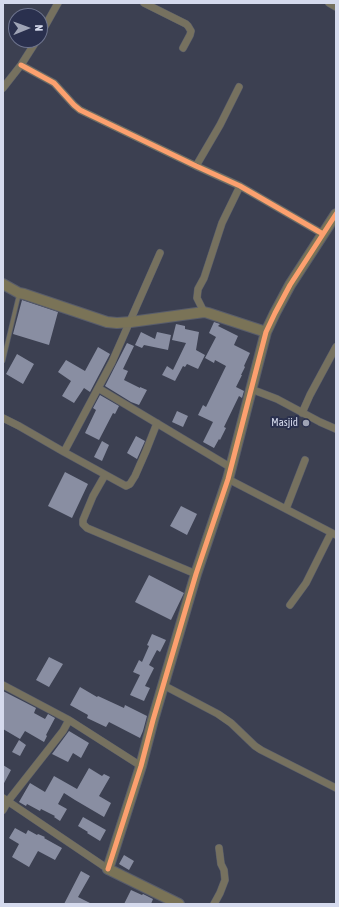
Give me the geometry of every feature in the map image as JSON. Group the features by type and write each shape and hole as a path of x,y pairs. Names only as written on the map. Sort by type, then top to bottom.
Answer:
{"street":[{"path":"48,20 58,3"},
{"path":"144,3 188,26 191,31 183,48"},
{"path":"330,3 336,7"},
{"path":"3,88 21,65 31,48"},
{"path":"21,65 54,83 80,110 240,186 323,234"},
{"path":"196,166 220,125 239,87"},
{"path":"204,312 197,298 198,289 204,278 222,223 240,186"},
{"path":"108,869 141,766 196,574 228,479 266,332 290,285 336,214"},
{"path":"64,452 112,362 131,322 160,253"},
{"path":"3,284 19,293 107,322 131,322 204,312 266,332"},
{"path":"302,413 336,347"},
{"path":"98,388 230,467"},
{"path":"251,389 277,399 320,422 336,428"},
{"path":"3,418 126,486 130,484 135,476 157,423"},
{"path":"286,509 305,460"},
{"path":"105,475 93,496 83,520 83,524 87,528 196,574"},
{"path":"228,479 334,534 306,583 290,605"},
{"path":"3,685 69,720 141,766"},
{"path":"163,685 218,714 231,723 261,750 336,788"},
{"path":"3,810 6,800 63,731 69,720"},
{"path":"6,800 108,869 179,904"},
{"path":"214,904 225,880 219,848"}],"lane":[{"path":"3,361 19,293"}],"building":[{"path":"22,300 58,312 49,345 13,334"},
{"path":"214,322 220,324 218,326 238,336 234,345 250,353 236,387 244,391 242,398 239,396 224,427 226,428 214,448 203,442 213,422 198,415 203,405 206,407 226,366 215,360 214,363 205,358 216,337 209,333"},
{"path":"176,324 185,326 185,329 199,332 196,350 205,355 198,369 187,364 185,367 183,366 175,381 162,375 167,366 173,370 186,343 172,340"},
{"path":"141,332 155,339 157,332 171,335 168,350 144,345 142,348 135,345"},
{"path":"127,343 134,346 123,369 128,371 124,380 147,390 139,405 131,402 105,386"},
{"path":"98,347 110,354 90,392 84,388 74,403 62,396 71,381 58,372 66,360 85,371"},
{"path":"17,354 34,364 23,384 6,374"},
{"path":"100,395 119,406 115,414 113,413 99,440 85,433 96,410 93,408"},
{"path":"177,411 188,416 183,427 172,422"},
{"path":"136,436 145,441 137,459 127,453"},
{"path":"102,441 109,445 102,461 94,457"},
{"path":"65,472 88,484 72,518 48,506"},
{"path":"181,506 197,514 187,535 170,526"},
{"path":"149,575 184,593 171,620 135,602"},
{"path":"152,634 166,640 160,652 157,650 149,665 154,668 145,686 150,688 144,701 130,695 140,675 133,672 139,660 142,662 149,646 147,645"},
{"path":"49,657 63,664 49,687 36,680"},
{"path":"80,687 97,697 98,696 124,708 125,705 147,716 140,738 109,722 106,727 87,718 88,715 70,705"},
{"path":"3,691 36,708 34,713 45,719 48,714 55,718 44,742 25,731 20,739 3,729"},
{"path":"69,731 89,743 81,758 73,753 68,762 52,754"},
{"path":"19,740 26,745 20,756 12,752"},
{"path":"3,765 11,770 3,785"},
{"path":"89,768 102,776 104,774 110,777 99,796 111,803 104,817 64,793 58,804 67,809 60,821 54,817 55,816 41,809 40,811 27,804 26,806 19,802 30,783 45,792 54,776 77,789"},
{"path":"83,817 106,830 100,841 78,826"},
{"path":"15,828 26,834 28,830 37,835 38,834 62,848 55,860 38,851 29,867 12,857 19,844 9,838"},
{"path":"124,855 134,861 129,870 119,864"},
{"path":"81,871 90,876 78,897 92,904 64,904"},
{"path":"131,890 153,899 151,904 124,904"}],"cycle path":[{"path":"21,65 54,83 80,110 240,186 323,234"},
{"path":"108,869 141,766 196,574 228,479 266,332 290,285 336,214"}],"place":[{"name":"Masjid","path":"306,423"}]}
